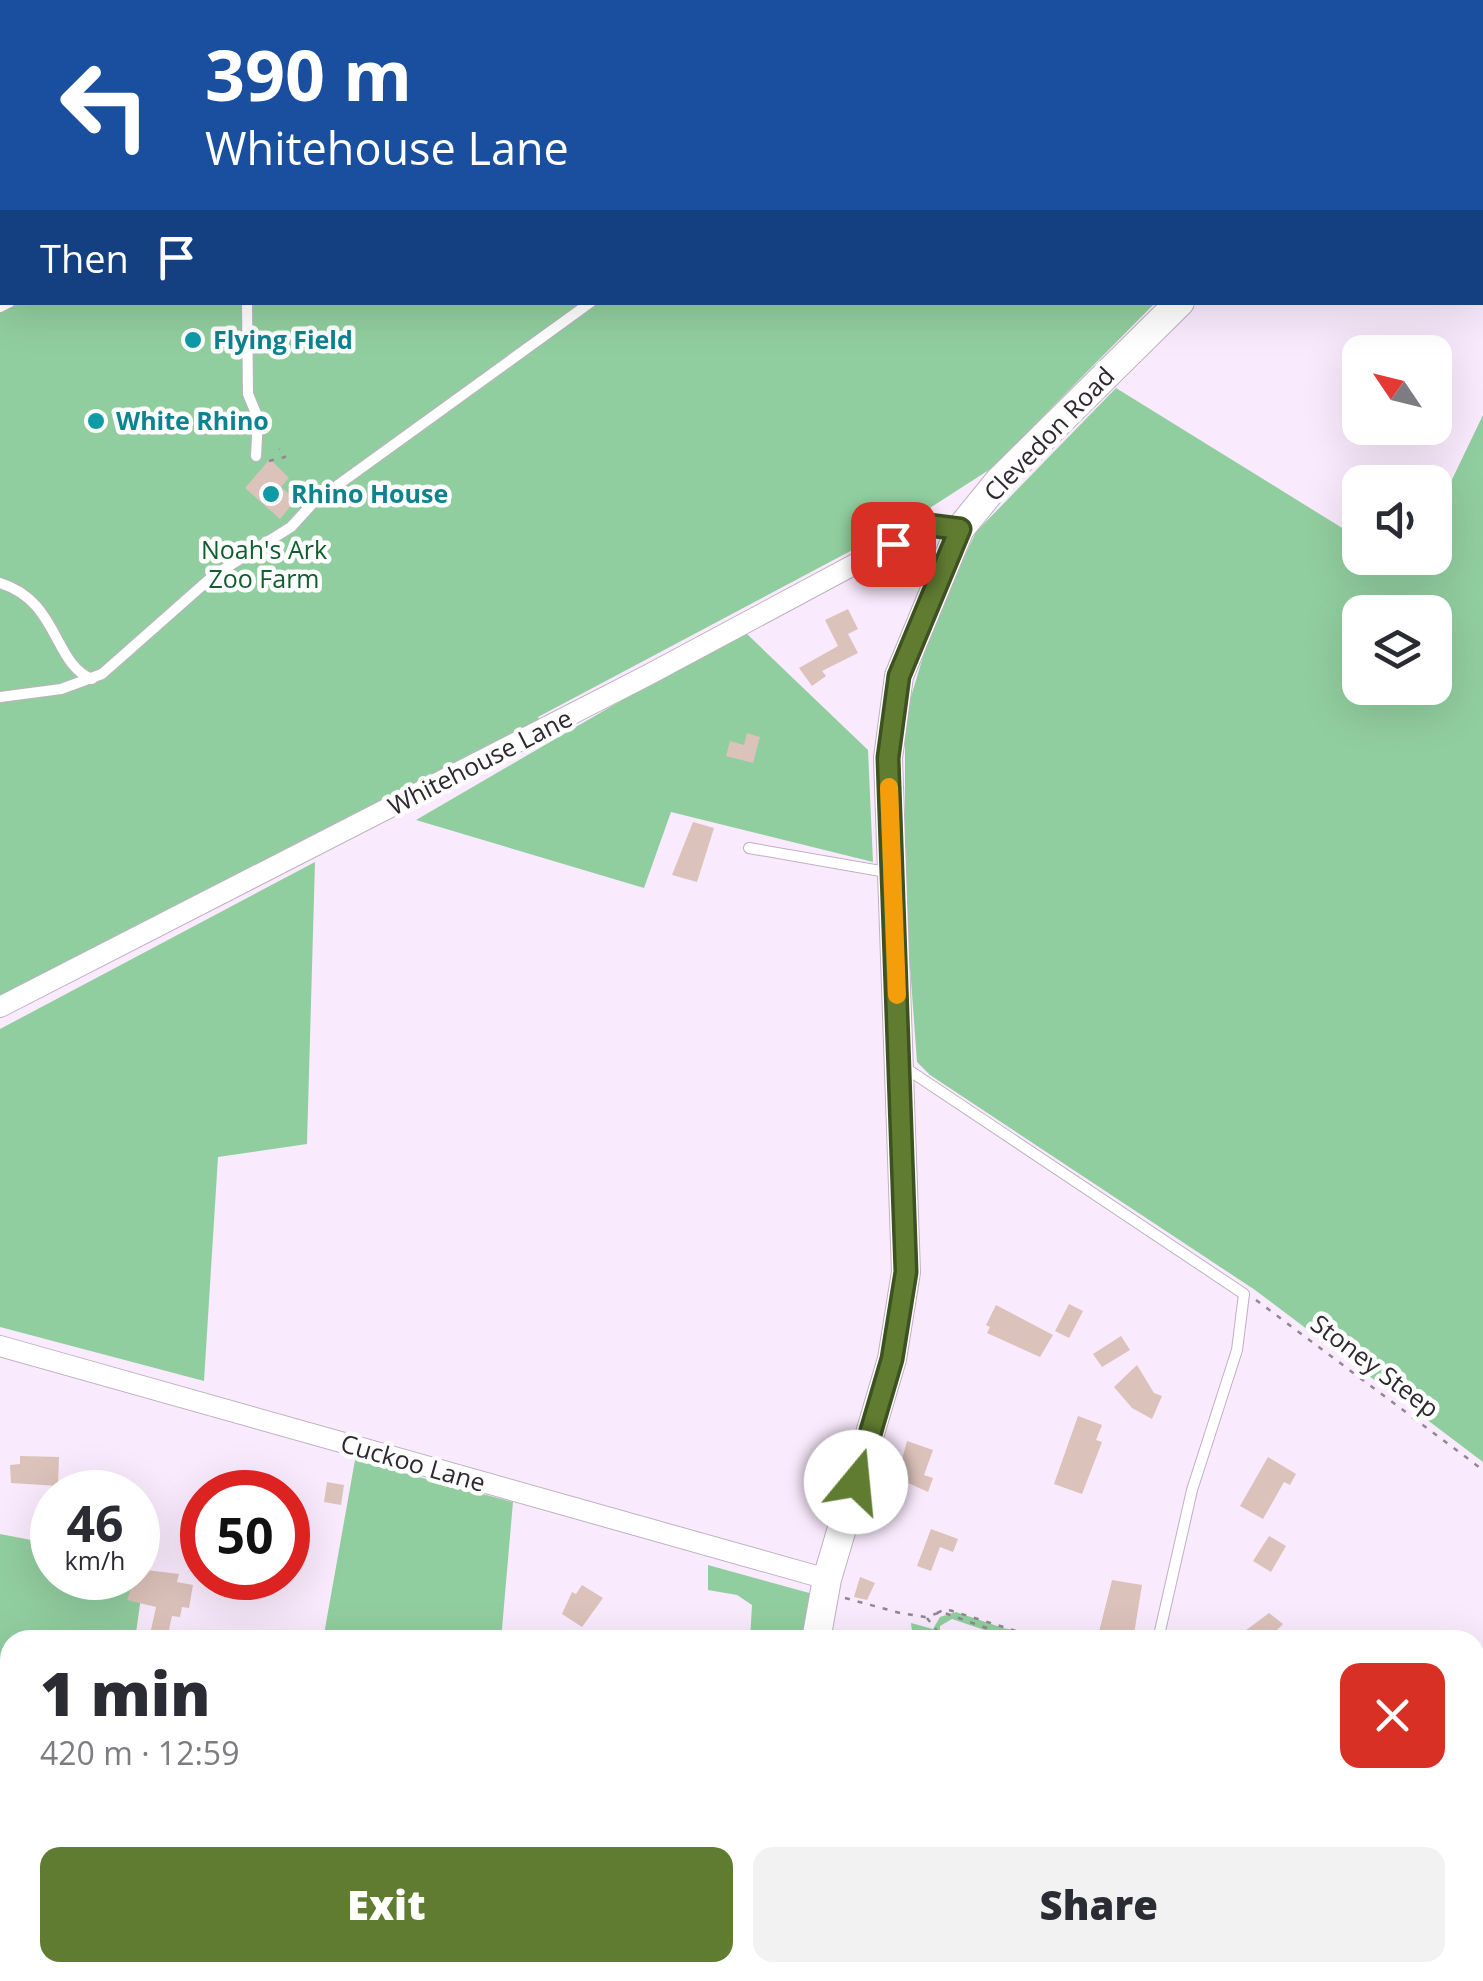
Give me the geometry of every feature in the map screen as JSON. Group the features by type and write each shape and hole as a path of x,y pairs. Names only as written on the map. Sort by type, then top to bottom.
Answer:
{"main road":[{"name":"Clevedon Road","path":"818,1630 826,1578 892,1359 906,1272 888,758 899,676 960,529 998,481 1177,305"}],"street":[{"name":"Whitehouse Lane","path":"0,1008 648,675 928,525 960,529"},
{"name":"Cuckoo Lane","path":"0,1346 826,1578"}],"lane":[{"path":"247,305 248,394 258,418 256,456"},
{"path":"0,696 60,689 93,679 213,576 290,528 313,503 587,305"},
{"path":"0,583 28,595 40,606 78,670 93,679"},
{"path":"749,848 892,873"},
{"path":"899,1064 1244,1294 1237,1350 1192,1490 1160,1630"}],"path":[{"path":"279,448 285,457 282,460"},
{"name":"Stoney Steep","path":"1244,1294 1483,1470"},
{"path":"865,1605 925,1617 946,1609 1012,1630"},
{"path":"936,1614 988,1630"},
{"path":"925,1617 936,1630"}],"green space":[{"name":"Noah's Ark Zoo Farm","path":"0,305 1153,305 992,468 922,513 538,717 541,722 0,998"},
{"path":"1116,388 1342,528 1342,575 1452,575 1452,480 1483,415 1483,1462 1255,1290 930,1075 917,1062 905,898 905,736 910,700 934,620 976,532"},
{"path":"747,634 868,750 873,862 671,812 644,888 416,820 648,685"},
{"path":"315,862 307,1144 218,1157 204,1381 0,1327 0,1029"},
{"path":"355,1460 513,1502 502,1630 325,1630"},
{"path":"0,1534 30,1540 30,1600 141,1600 136,1630 0,1630"},
{"path":"708,1565 813,1594 810,1630 751,1630 752,1605 737,1595 708,1590"},
{"path":"956,1612 1014,1630 984,1630 952,1619 940,1630 912,1630 911,1623 933,1629 940,1617"}],"building":[{"name":"Rhino House","path":"270,459 289,478 281,487 296,500 280,519 245,488"},
{"path":"848,609 858,629 848,634 858,653 822,671 826,676 812,686 799,668 838,646 825,620"},
{"path":"747,733 760,737 753,763 726,756 730,741 744,745"},
{"path":"693,822 714,828 697,882 672,875"},
{"path":"1069,1304 1083,1311 1069,1338 1055,1331"},
{"path":"996,1305 1053,1335 1040,1357 987,1333 990,1327 986,1325"},
{"path":"1121,1336 1130,1350 1102,1367 1093,1354"},
{"path":"1137,1365 1154,1393 1162,1396 1152,1419 1132,1408 1114,1387"},
{"path":"1078,1416 1102,1425 1096,1440 1102,1442 1082,1494 1054,1484"},
{"path":"907,1441 933,1450 924,1475 933,1478 928,1492 897,1478"},
{"path":"20,1456 59,1457 59,1470 30,1470 30,1484 11,1483 10,1465 20,1464"},
{"path":"1268,1457 1296,1474 1290,1485 1284,1482 1263,1519 1240,1506"},
{"path":"327,1482 344,1485 341,1505 324,1502"},
{"path":"931,1529 958,1539 953,1552 940,1547 931,1571 917,1566"},
{"path":"1269,1536 1286,1546 1271,1572 1253,1561"},
{"path":"160,1572 179,1574 180,1600 190,1600 189,1608 182,1607 180,1617 172,1616 169,1630 151,1630 156,1607 127,1600 160,1600"},
{"path":"860,1577 875,1583 867,1600 854,1597"},
{"path":"1112,1580 1142,1585 1135,1630 1100,1630"},
{"path":"582,1585 603,1598 582,1627 562,1614 572,1592 576,1594"},
{"path":"1269,1613 1283,1624 1277,1630 1246,1630"}],"slow traffic":[{"path":"889,787 897,995"}],"place":[{"name":"Flying Field","path":"193,340"},
{"name":"White Rhino","path":"96,421"},
{"name":"Rhino House","path":"271,494"}],"route":[{"path":"856,1482 892,1359 906,1272 888,758 899,676 960,529 928,525 893,544"}]}
